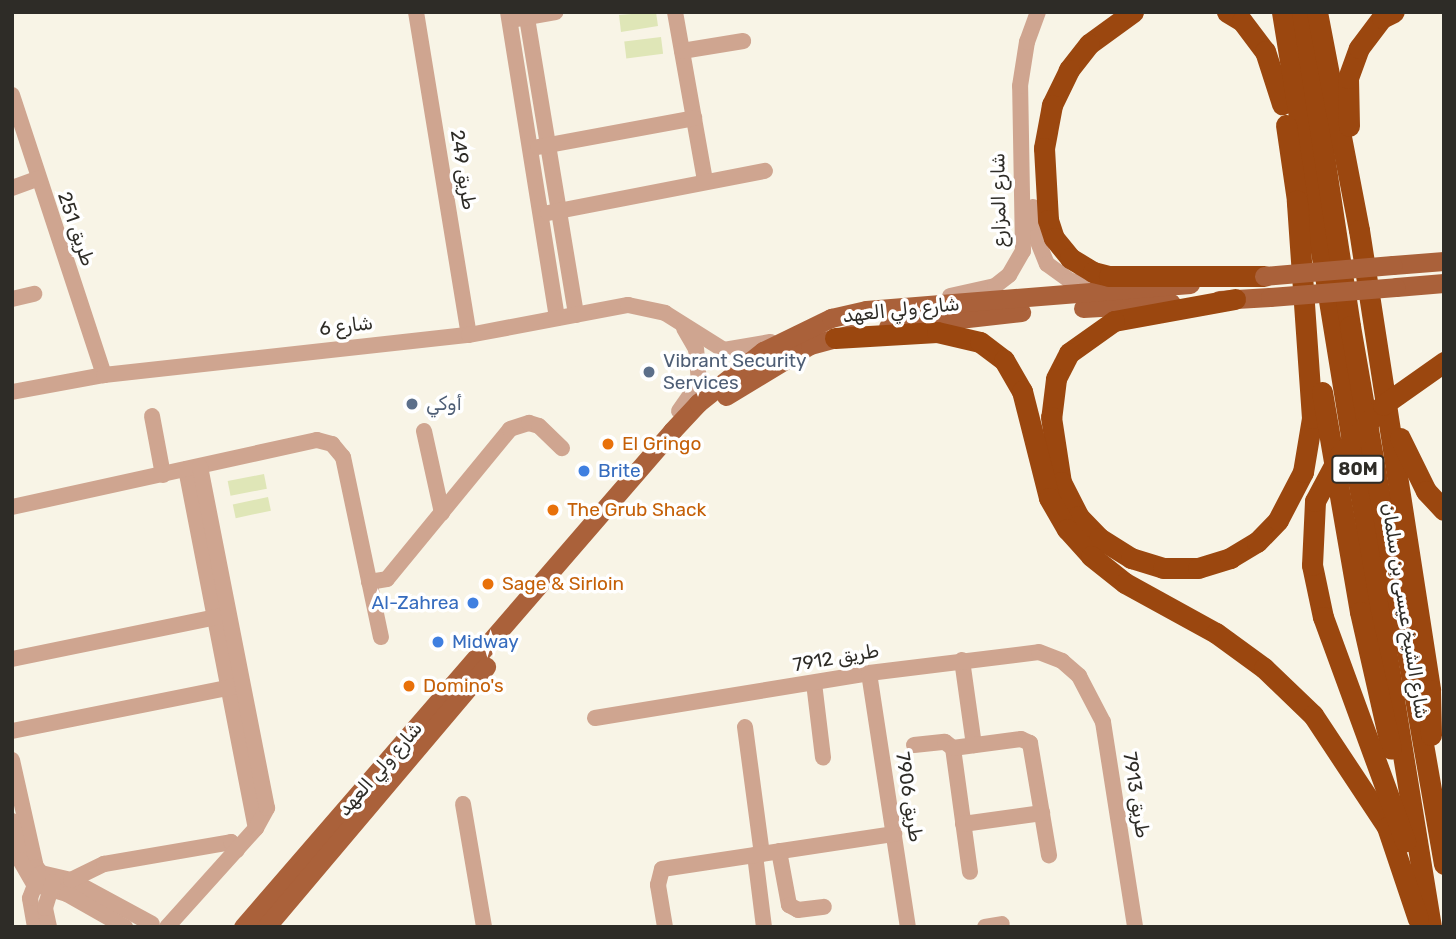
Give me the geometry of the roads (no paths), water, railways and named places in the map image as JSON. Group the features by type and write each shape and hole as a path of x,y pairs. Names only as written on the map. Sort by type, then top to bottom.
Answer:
{"highway":[{"path":"1133,12 1089,44 1069,70 1052,105 1044,148 1048,220 1054,238 1070,258 1093,272 1109,276 1264,276"},
{"path":"1227,12 1242,21 1265,51 1282,104"},
{"path":"1269,12 1323,397 1358,599 1426,892"},
{"name":"شارع الشيخ عيسى بن سلمان","path":"1282,12 1431,927"},
{"name":"شارع الشيخ عيسى بن سلمان","path":"1302,12 1350,326 1444,864"},
{"path":"1317,12 1359,230 1430,690 1433,807"},
{"path":"1359,230 1349,140 1348,78 1359,48 1382,18 1394,12"},
{"path":"1234,299 1114,321 1069,353 1056,379 1051,417 1061,482 1078,516 1099,538 1131,558 1163,568 1198,568 1230,558 1257,542 1278,520 1303,472 1312,418 1297,201"},
{"path":"835,338 937,332 980,342 1004,360 1022,391 1049,498 1067,529 1091,556 1125,583 1216,633 1264,668 1313,715 1387,827 1420,927"},
{"path":"1431,927 1381,771 1322,617 1312,565 1315,501 1339,456 1383,405 1444,362"},
{"path":"1383,387 1407,457 1444,510"}],"main road":[{"name":"شارع ولي العهد","path":"243,927 698,403 763,351 798,331 842,315 912,305 1134,290 1444,261"},
{"name":"شارع ولي العهد","path":"266,927 696,423 770,366 835,338 911,323 1028,312 1444,283"}],"street":[{"name":"طريق 249","path":"415,12 469,335"},
{"path":"555,12 508,16 539,147 558,211 576,315"},
{"path":"675,12 705,181"},
{"name":"شارع المزارع","path":"912,305 995,286 1019,260 1024,234 1020,101 1024,57 1038,12"},
{"path":"527,15 539,147 541,214 557,318"},
{"path":"682,51 743,41"},
{"name":"طريق 251","path":"12,95 37,179 104,375"},
{"name":"شارع المزارع","path":"1020,101 1035,237 1042,256 1070,281 1134,290"},
{"path":"539,147 694,118"},
{"path":"541,214 765,171"},
{"path":"12,188 37,179"},
{"path":"12,299 34,294"},
{"name":"شارع 6","path":"12,392 104,375 469,335 615,307 648,306 724,350 753,348 798,331"},
{"path":"653,453 662,430 699,382 696,349 681,323"},
{"path":"152,416 163,475"},
{"path":"369,582 387,579 517,424 539,426 562,448"},
{"path":"424,431 442,513"},
{"path":"12,507 317,440 332,444 343,457 381,637"},
{"path":"12,760 31,854 50,881 163,925 256,828 237,686 193,468"},
{"path":"12,659 222,616"},
{"name":"طريق 7912","path":"595,718 869,673 1039,652 1062,661 1079,676"},
{"path":"962,660 974,745"},
{"name":"طريق 7906","path":"869,673 908,927"},
{"name":"طريق 7913","path":"1079,676 1103,722 1135,927"},
{"path":"814,683 822,757"},
{"path":"12,731 237,686"},
{"path":"745,727 764,927"},
{"path":"914,746 943,742 953,748 1021,739 1030,743 1049,855"},
{"path":"953,748 970,872"},
{"path":"463,804 484,927"},
{"path":"963,824 1042,813"},
{"path":"12,821 20,860 125,927"},
{"path":"665,927 658,885 662,869 894,834"},
{"path":"36,927 30,898 50,881 104,864 231,842 237,850"},
{"path":"779,851 789,905 798,910 824,907"},
{"path":"49,927 45,908 50,881"},
{"path":"985,927 1002,924"}],"place":[{"name":"Vibrant Security Services","path":"649,372"},
{"name":"أوكي","path":"412,404"},
{"name":"El Gringo","path":"608,444"},
{"name":"Brite","path":"584,471"},
{"name":"The Grub Shack","path":"553,510"},
{"name":"Sage & Sirloin","path":"488,584"},
{"name":"Al-Zahrea","path":"473,603"},
{"name":"Midway","path":"438,642"},
{"name":"Domino's","path":"409,686"}]}
